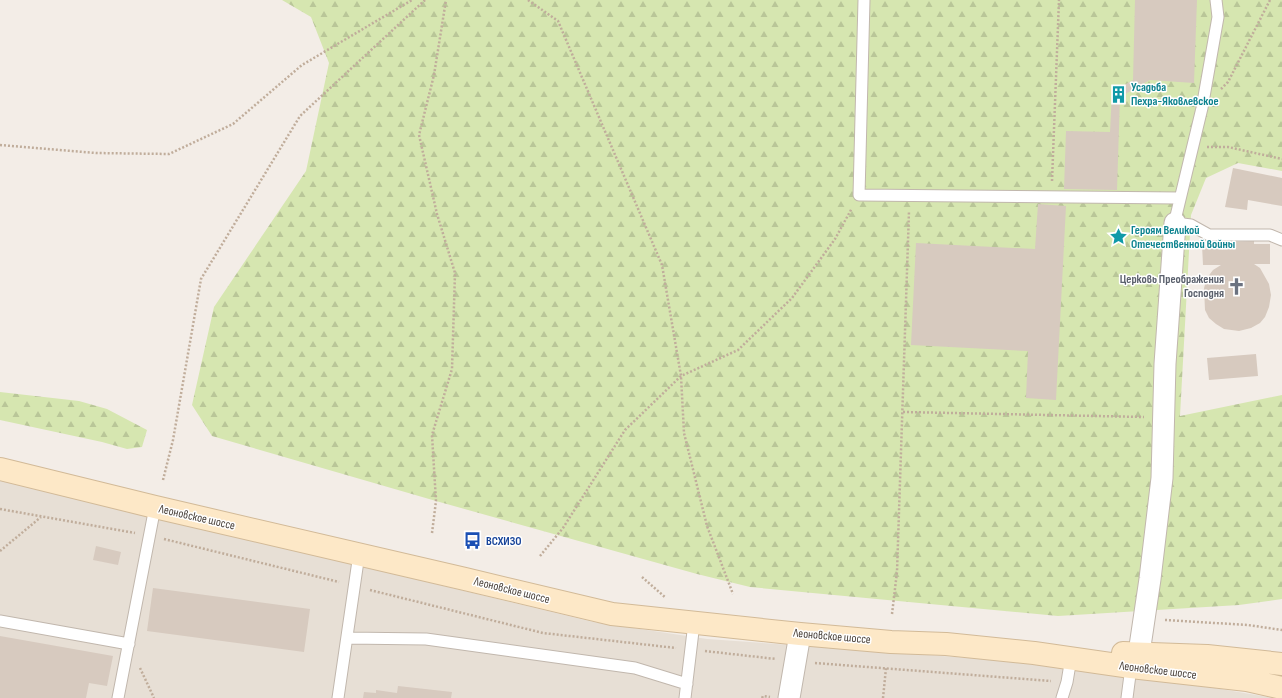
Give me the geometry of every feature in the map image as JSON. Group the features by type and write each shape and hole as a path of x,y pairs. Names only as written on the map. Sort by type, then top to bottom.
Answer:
{"main road":[{"name":"Леоновское шоссе","path":"0,469 155,508 359,554 612,614 800,634 891,642 946,644 1071,658 1135,660 1207,656 1282,664"},
{"name":"Леоновское шоссе","path":"1034,653 1135,660 1247,680 1282,688"}],"street":[{"path":"1135,660 1144,619 1150,579 1162,478 1165,364 1176,223"},
{"path":"789,698 800,634"}],"lane":[{"path":"864,0 859,195 1180,198"},
{"path":"1216,0 1218,17 1202,108 1180,198 1176,223 1191,225 1209,235 1270,234 1282,240"},
{"path":"118,698 155,508"},
{"path":"338,698 359,554"},
{"path":"0,621 129,644"},
{"path":"685,698 692,650 694,623"},
{"path":"347,638 426,639 635,668 687,684"},
{"path":"1062,698 1068,682 1071,658"},
{"path":"1127,698 1135,660"}],"path":[{"path":"0,145 96,153 168,154 233,124 302,65 412,0"},
{"path":"163,480 173,440 200,279 300,116 425,0"},
{"path":"432,533 436,501 432,435 452,369 455,273 437,214 419,135 434,75 446,0"},
{"path":"528,0 558,21 662,265 682,376 684,434 707,526 733,594"},
{"path":"1051,197 1060,0"},
{"path":"1202,108 1228,82 1270,0"},
{"path":"1193,147 1228,147 1282,159"},
{"path":"540,556 563,528 625,430 682,376 738,350 792,298 835,239 859,195"},
{"path":"892,614 897,572 910,196"},
{"path":"903,412 1163,418"},
{"path":"0,509 150,536 543,633 796,661 1068,682"},
{"path":"0,551 42,516"},
{"path":"642,577 672,603"},
{"path":"1144,619 1248,625 1282,630"},
{"path":"129,644 154,698"},
{"path":"883,698 886,668"}],"shaded area":[{"path":"0,479 593,622 707,639 1040,663 1215,688 1273,698 0,698"}],"green space":[{"path":"282,0 1282,0 1282,171 1238,163 1206,178 1191,215 1180,416 1282,395 1282,599 1239,605 1058,616 750,587 697,574 436,501 212,436 192,405 214,307 306,171 329,63 311,17"},
{"path":"0,392 79,401 107,409 147,430 142,447 127,449 102,442 0,420"}],"building":[{"name":"Усадьба Пехра-Яковлевское","path":"1135,0 1197,0 1194,83 1150,80 1120,97 1117,190 1064,189 1066,131 1110,132 1112,92 1133,80"},
{"path":"1233,168 1282,178 1282,206 1248,200 1247,210 1225,207"},
{"path":"1038,204 1066,206 1056,400 1026,398 1028,351 911,345 916,243 1035,249"},
{"name":"Церковь Преображения Господня","path":"1254,241 1254,244 1270,244 1270,264 1254,264 1260,268 1269,284 1271,295 1269,307 1265,317 1260,323 1251,328 1239,331 1224,329 1209,318 1205,310 1204,288 1207,278 1213,270 1221,265 1203,265 1202,245 1220,245 1220,242"},
{"path":"1256,354 1258,376 1209,380 1207,358"},
{"path":"96,546 121,552 118,565 93,560"},
{"path":"153,588 310,609 304,652 147,631"},
{"path":"0,636 113,656 107,686 89,683 86,698 0,698"},
{"path":"398,686 452,692 451,698 363,698 364,692 376,693 376,690 397,693"}],"place":[{"name":"Усадьба Пехра-Яковлевское","path":"1118,94"},
{"name":"Героям Великой Отечественной войны","path":"1118,237"},
{"name":"Церковь Преображения Господня","path":"1237,286"},
{"name":"ВСХИЗО","path":"473,541"}]}
